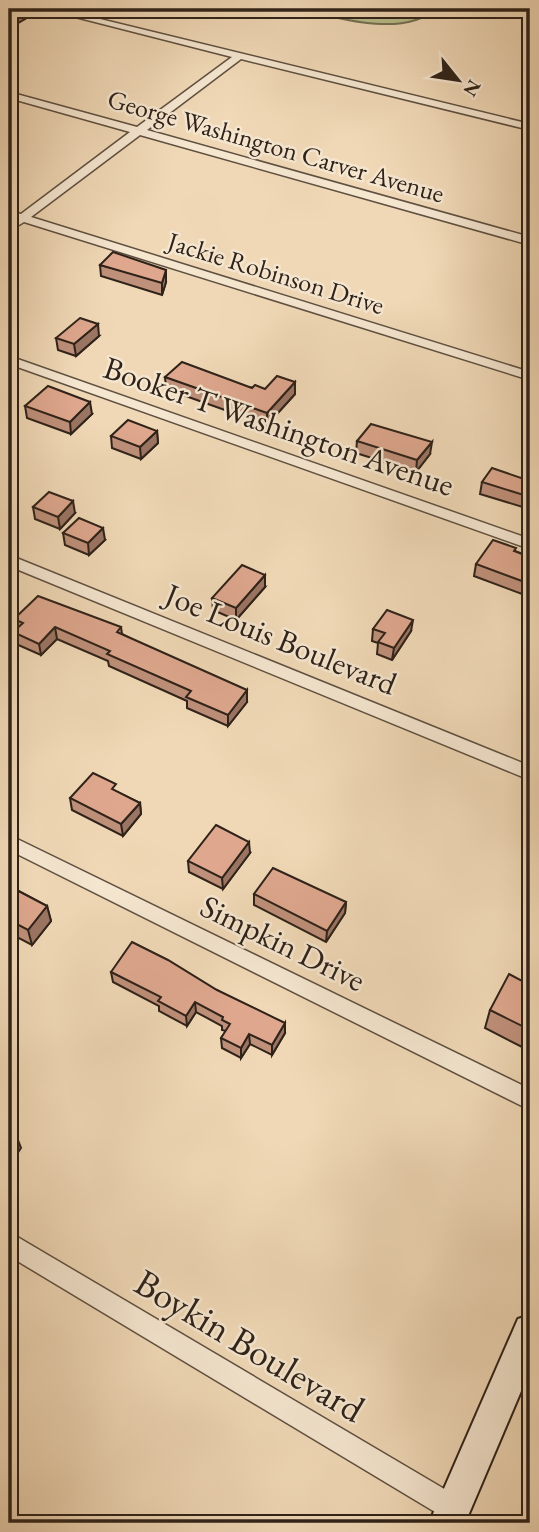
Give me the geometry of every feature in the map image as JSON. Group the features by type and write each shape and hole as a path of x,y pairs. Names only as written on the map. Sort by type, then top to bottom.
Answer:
{"main road":[{"path":"451,1516 530,1331"}],"street":[{"path":"49,9 530,127"},
{"path":"9,228 15,216 137,132 239,56"},
{"name":"George Washington Carver Avenue","path":"9,95 530,241"},
{"name":"Jackie Robinson Drive","path":"15,216 530,376"},
{"name":"Booker T Washington Avenue","path":"9,360 530,544"},
{"name":"Joe Louis Boulevard","path":"9,560 530,774"},
{"name":"Simpkin Drive","path":"9,842 530,1100"},
{"name":"Boykin Boulevard","path":"9,1243 451,1516"}],"green space":[{"path":"300,9 327,9 373,18 406,15 420,9 436,9 422,18 388,24 351,21"}],"building":[{"path":"9,9 23,9 16,13"},
{"path":"113,252 166,270 162,283 100,265"},
{"path":"80,318 98,324 74,344 56,338"},
{"path":"182,362 252,388 255,385 265,389 277,376 295,382 267,413 165,377"},
{"path":"48,386 90,402 70,422 25,406"},
{"path":"128,420 157,431 140,447 111,436"},
{"path":"371,424 432,442 417,460 357,441"},
{"path":"492,468 530,481 530,497 482,482"},
{"path":"49,492 73,501 58,517 33,507"},
{"path":"79,518 103,528 88,543 63,533"},
{"path":"493,540 516,548 514,551 530,557 530,584 476,564"},
{"path":"242,565 265,575 236,608 212,598"},
{"path":"38,596 121,627 117,632 247,690 228,715 186,697 191,691 107,654 110,651 55,627 39,644 13,632 23,623 14,619"},
{"path":"387,610 413,620 394,648 378,642 385,633 373,629"},
{"path":"93,773 116,784 112,789 140,803 121,824 70,798"},
{"path":"216,825 249,842 222,878 188,861"},
{"path":"273,868 346,902 327,931 254,894"},
{"path":"9,886 47,906 28,930 9,920"},
{"path":"132,942 217,990 285,1023 272,1045 249,1034 241,1048 221,1038 230,1024 222,1020 223,1017 195,1002 186,1016 158,1001 161,997 111,972"},
{"path":"509,974 530,985 530,1030 490,1010"},
{"path":"9,1131 16,1135 9,1146"}]}
